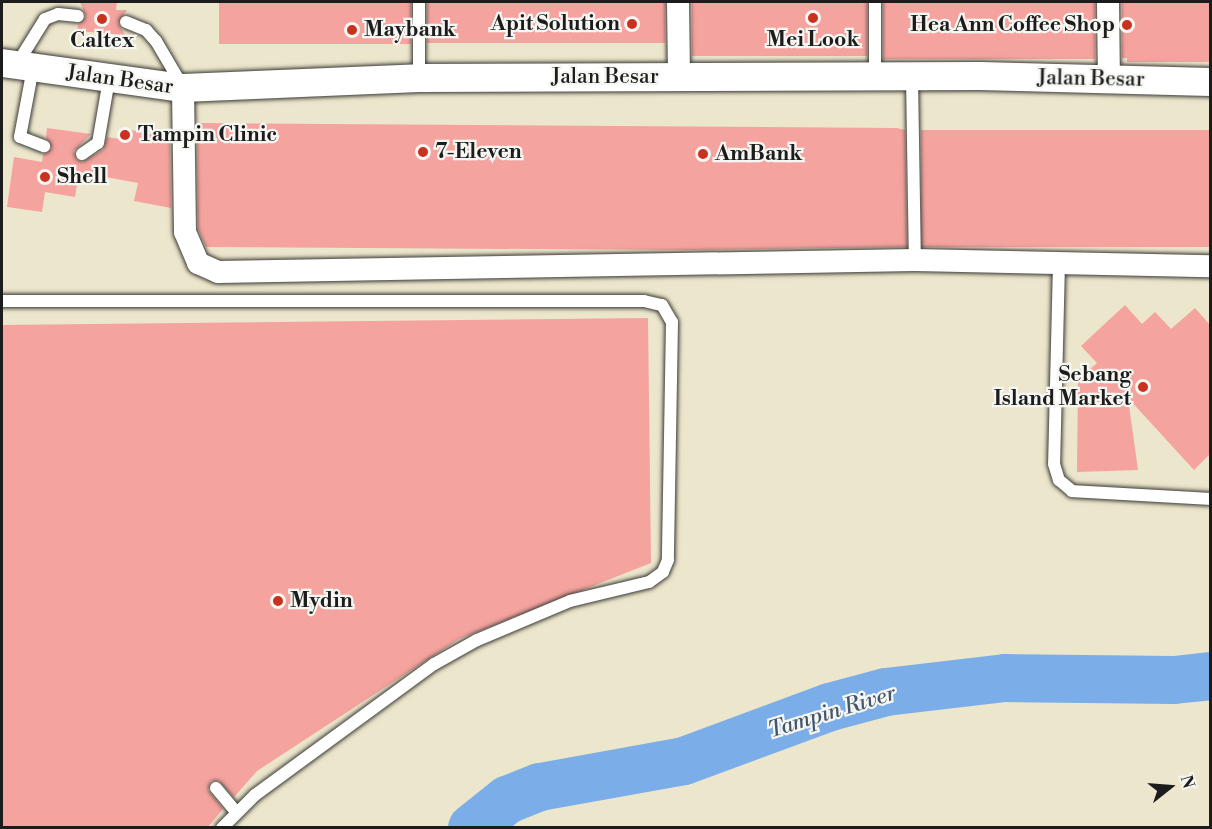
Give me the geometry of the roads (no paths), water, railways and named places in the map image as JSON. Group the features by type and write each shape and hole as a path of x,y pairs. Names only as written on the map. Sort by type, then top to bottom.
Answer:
{"street":[{"path":"678,2 679,77"},
{"path":"1108,2 1109,79"},
{"name":"Jalan Besar","path":"17,65 183,88 419,78 912,77 1210,82"},
{"path":"183,88 184,232 198,263 218,272 915,260 1210,266"}],"lane":[{"path":"419,2 419,78"},
{"path":"875,2 875,77"},
{"path":"45,146 20,137 17,65 45,19 58,14 78,16"},
{"path":"126,22 146,30 156,41 183,88"},
{"path":"912,77 915,260"},
{"path":"82,154 98,143 109,79"},
{"path":"1059,263 1054,464 1059,480 1072,491 1210,499"},
{"path":"2,301 645,301 662,305 672,321 668,560 663,572 649,582 570,601 477,640 443,659 236,812 222,828"},
{"path":"216,788 236,812"}],"waterway":[{"name":"Tampin River","path":"472,828 507,800 540,787 684,761 830,707 886,692 1005,678 1174,680 1210,676"}],"place":[{"name":"Mei Look","path":"813,18"},
{"name":"Caltex","path":"102,19"},
{"name":"Apit Solution","path":"632,24"},
{"name":"Hea Ann Coffee Shop","path":"1127,25"},
{"name":"Maybank","path":"352,30"},
{"name":"Tampin Clinic","path":"125,135"},
{"name":"7-Eleven","path":"423,152"},
{"name":"AmBank","path":"703,154"},
{"name":"Shell","path":"45,177"},
{"name":"Sebang Island Market","path":"1143,387"},
{"name":"Mydin","path":"278,601"}]}
